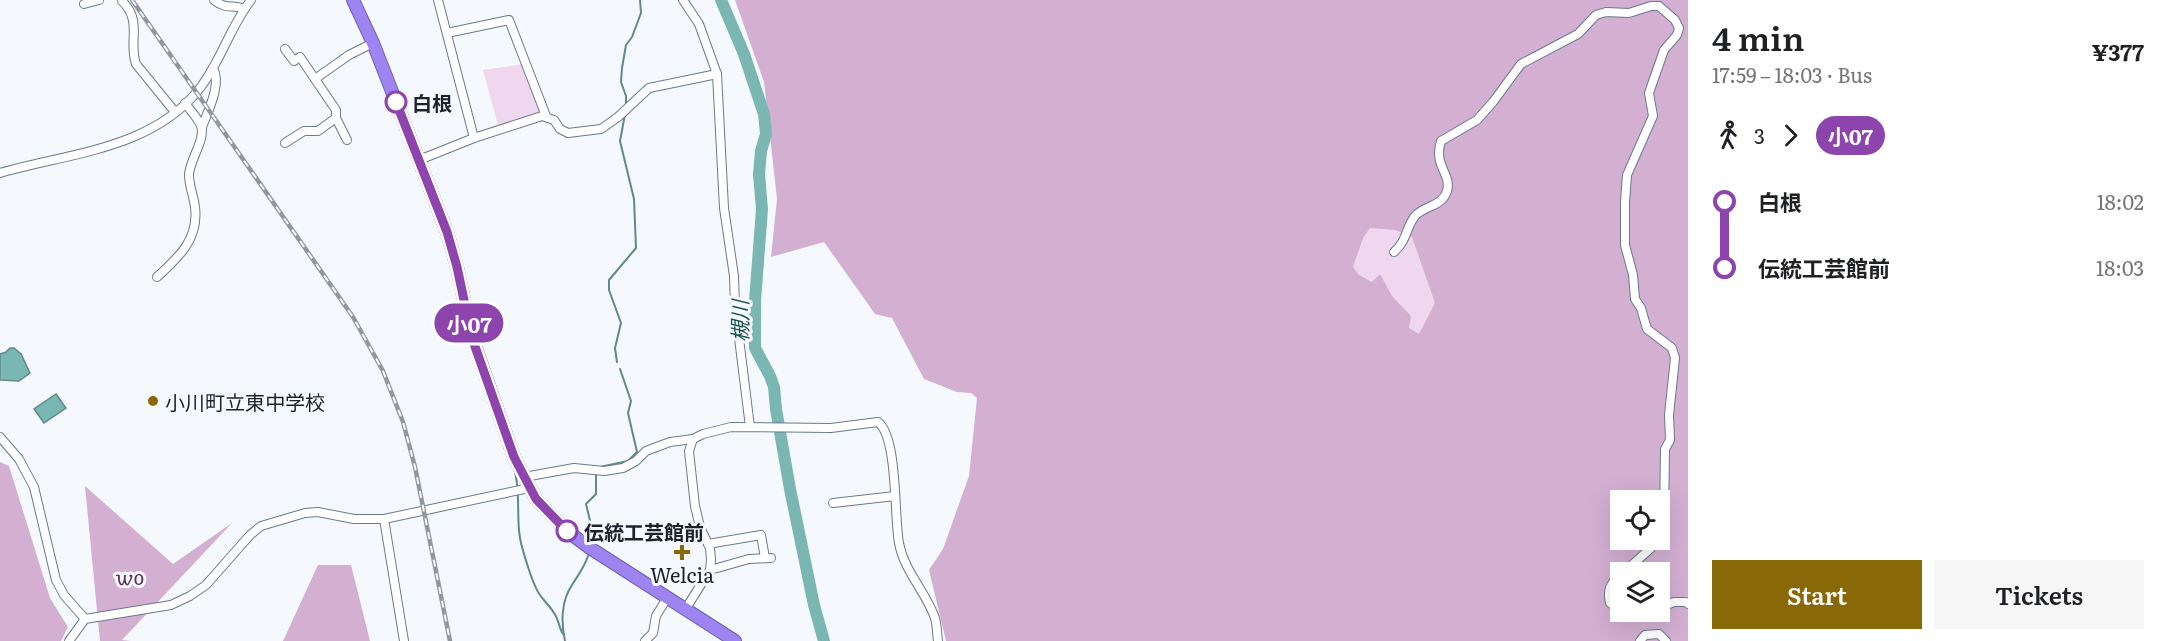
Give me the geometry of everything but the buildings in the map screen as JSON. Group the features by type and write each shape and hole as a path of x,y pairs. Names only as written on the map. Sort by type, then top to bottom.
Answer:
{"highway":[{"path":"356,1 447,232 472,338 514,457 527,483 553,518 567,531 735,641"}],"street":[{"path":"84,4 99,0"},
{"path":"122,0 132,17 135,37 134,54 138,69 175,112"},
{"path":"214,0 225,7 244,9"},
{"path":"0,173 122,141 155,127 199,89 251,0"},
{"path":"438,0 474,138"},
{"path":"683,0 699,24 717,74 724,208 735,276 735,306 750,427"},
{"path":"1394,252 1402,245 1415,216 1440,202 1447,190 1447,179 1440,164 1438,152 1441,141 1477,120 1521,64 1565,42 1578,34 1596,15 1606,12 1629,13 1651,6 1659,6 1675,20 1679,28 1677,35 1664,50 1648,93 1653,116 1628,175 1624,245 1633,275 1635,299 1641,308 1647,329 1672,348 1675,358 1669,415 1670,440 1665,449 1664,490"},
{"path":"447,33 509,20 546,116"},
{"path":"315,79 349,55 373,43"},
{"path":"285,49 294,61 300,57 315,79 336,110 336,118 347,140"},
{"path":"157,277 180,256 191,241 195,228 195,210 189,175 212,99 217,75 213,68"},
{"path":"419,160 474,138 542,116 554,120 560,129 568,133 601,129 622,114 650,88 717,74"},
{"path":"185,103 202,127"},
{"path":"285,143 304,131 318,131 336,118"},
{"path":"69,641 85,619 171,605 190,596 206,585 250,535 261,526 304,513 318,512 354,519 384,519 527,483 574,468 604,471 623,468 636,461 646,451 670,442 693,439 715,430 750,427 831,428 878,422 886,431 892,455 899,545 909,570 935,619 938,641"},
{"path":"0,437 19,459 34,487 56,580 64,595 85,619"},
{"path":"685,609 710,570 711,560 695,506 689,451 693,439"},
{"path":"833,503 895,496"},
{"path":"384,519 404,641"},
{"path":"708,544 761,535 768,558 749,559 710,570"},
{"path":"1637,562 1649,550"},
{"path":"1610,586 1608,593 1610,603"},
{"path":"645,641 653,633 656,616 667,598"},
{"path":"1670,604 1686,602 1688,604"},
{"path":"1640,641 1645,635 1659,634 1666,641"}],"shaded area":[{"path":"523,64 541,109 539,114 499,129 483,70"},
{"path":"1414,177 1440,314 1419,351 1348,269 1354,236"},
{"path":"14,348 21,354 30,373 19,381 0,380 0,354"},
{"path":"56,394 66,408 44,423 34,409"}],"green space":[{"path":"735,0 1688,0 1688,641 946,641 929,570 943,549 969,476 977,398 971,393 957,392 924,379 892,318 875,314 824,242 771,257 777,199 764,82","holes":["1370,228 1395,230 1412,237 1435,303 1419,334 1409,328 1411,316 1392,296 1380,274 1372,282 1359,275 1353,267 1363,238"]},
{"path":"0,462 9,466 50,598 68,627 61,641 0,641"},
{"name":"wo","path":"85,486 173,564 232,523 122,640 131,641 100,641"},
{"path":"318,565 351,565 370,641 283,641"}],"waterway":[{"path":"626,106 626,96 621,82 622,68 626,45 632,37 641,13 640,0"},
{"name":"槻川","path":"721,0 744,54 764,114 766,134 761,151 759,174 762,209 755,301 755,348 774,387 790,489 814,605 824,641"},
{"path":"617,362 615,348 621,323 609,290 609,280 636,248 634,199 620,141 625,114"},
{"path":"600,467 628,461 637,452 628,413 631,401 620,369"},
{"path":"514,469 519,529 525,558 537,590 556,616 563,634"},
{"path":"594,537 586,504 596,494 596,474"},
{"path":"565,641 564,605 568,591 588,556"}],"railway":[{"path":"132,0 353,317 383,371 403,422 415,467 450,641"}],"bus line":[{"name":"小07","path":"396,102 447,232 472,338 514,457 536,499 567,531"}],"place":[{"name":"白根","path":"396,102"},
{"name":"小川町立東中学校","path":"153,401"},
{"name":"伝統工芸館前","path":"567,531"},
{"name":"Welcia","path":"682,552"}]}
